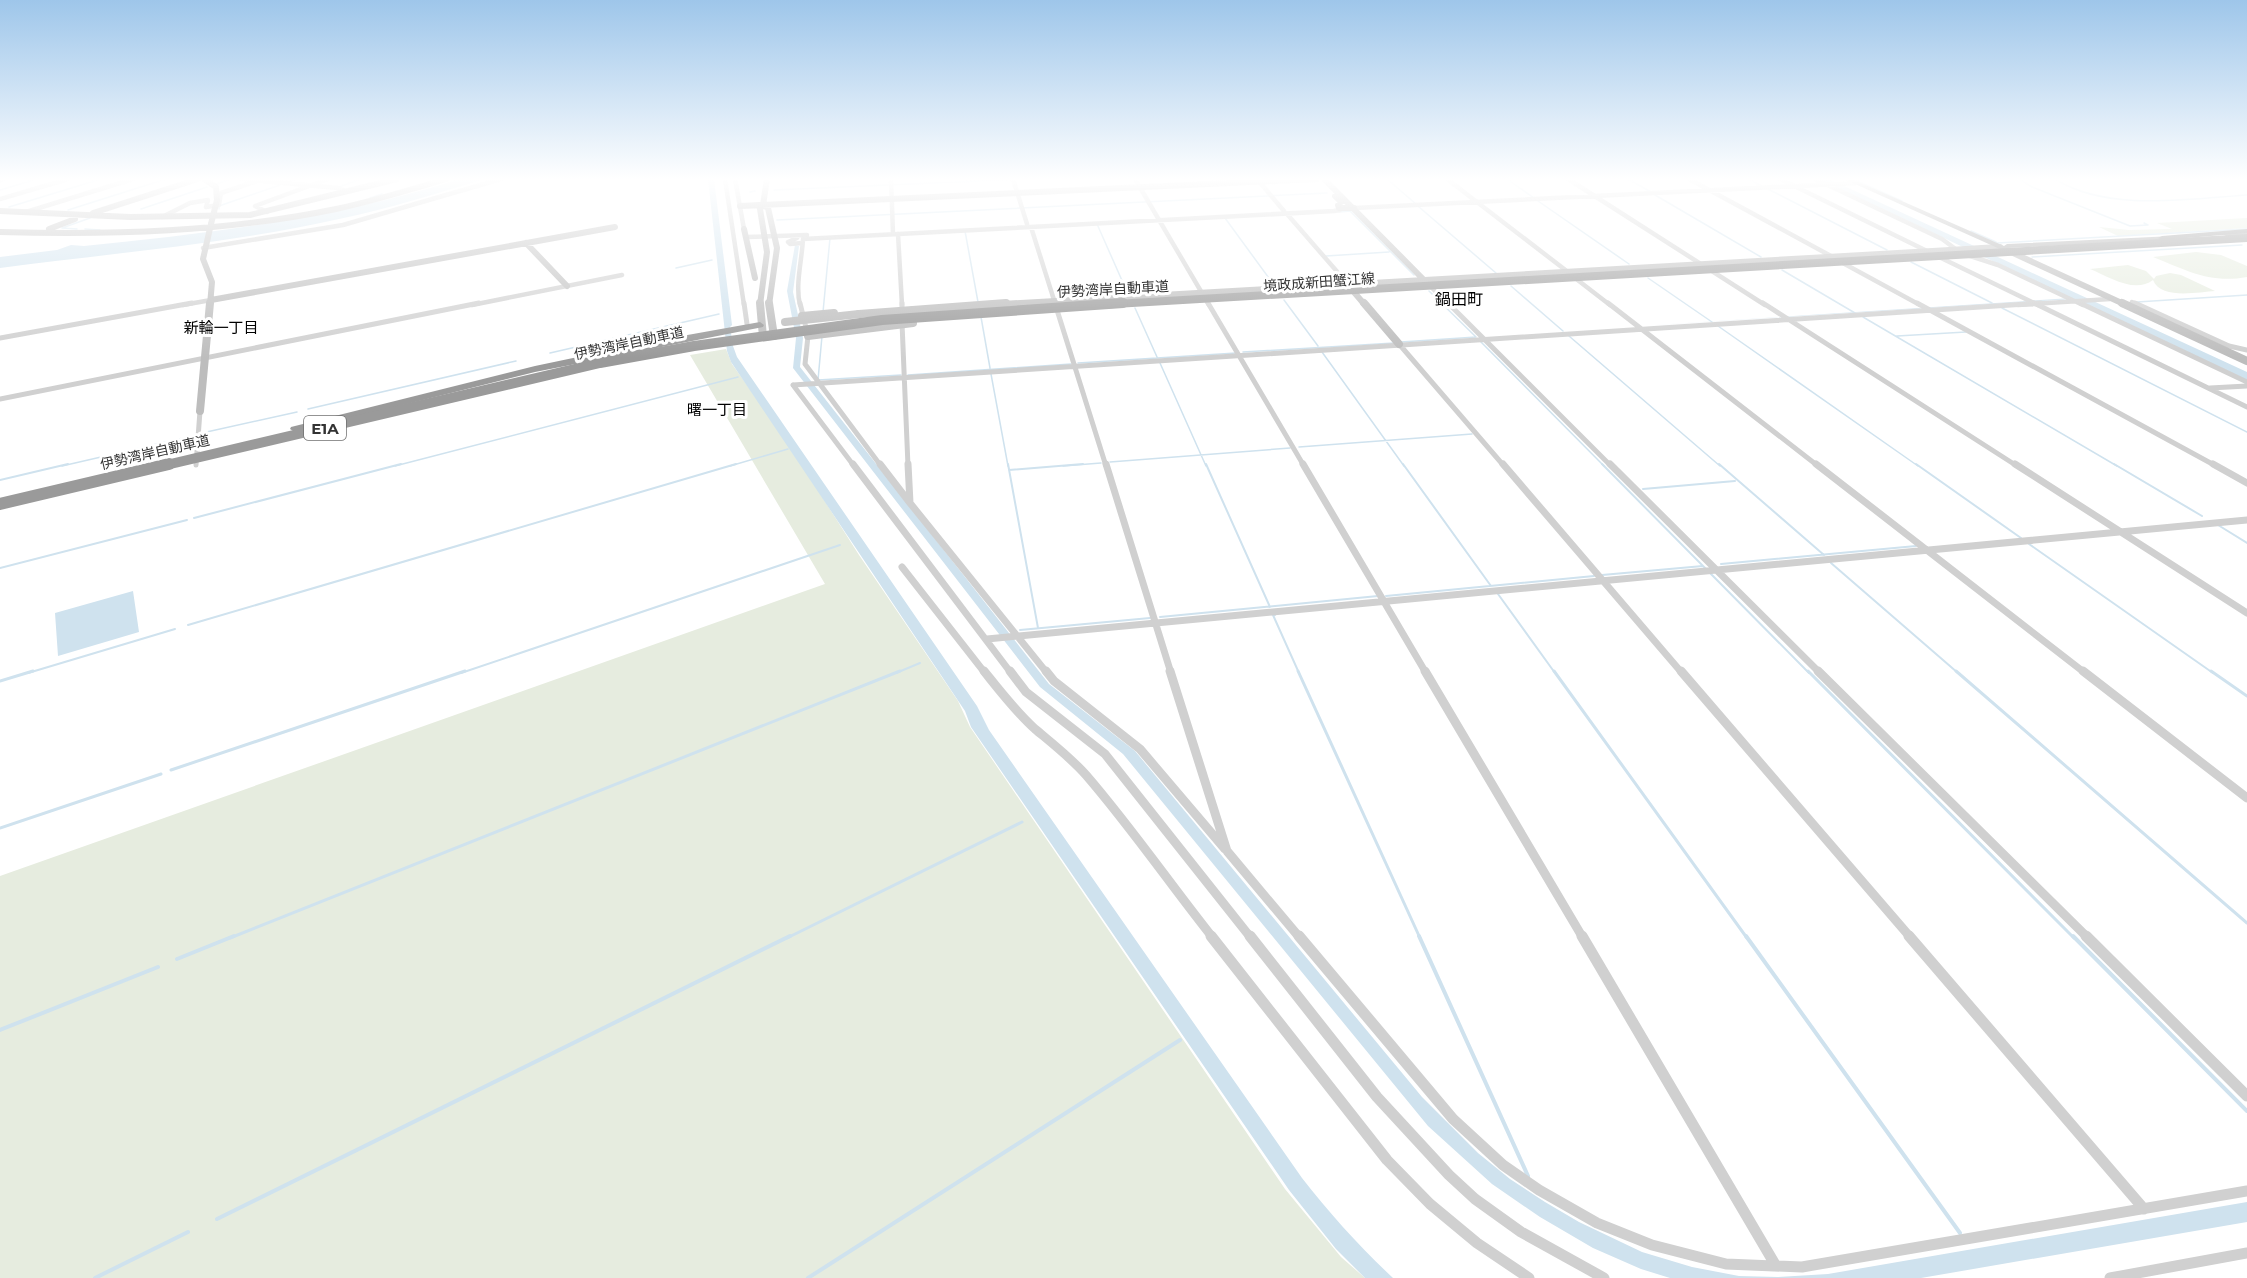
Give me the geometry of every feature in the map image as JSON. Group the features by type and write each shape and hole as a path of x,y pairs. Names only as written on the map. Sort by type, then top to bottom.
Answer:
{"highway":[{"name":"伊勢湾岸自動車道","path":"0,498 646,349 767,328 853,318 999,307 2201,239"},
{"name":"伊勢湾岸自動車道","path":"0,504 650,353 767,333 854,322 1000,311 2203,239"},
{"path":"2173,243 2219,239"},
{"path":"296,429 536,369 744,326 765,324"},
{"path":"236,449 616,364 763,338"}],"main road":[{"path":"200,411 212,282 202,267 206,239"},
{"path":"211,300 550,239"},
{"path":"748,239 755,278"},
{"path":"767,239 767,258 759,300 765,324 774,336"},
{"path":"763,338 778,253 776,239"},
{"path":"1384,239 1430,286"},
{"path":"1968,239 1992,250 2005,251 2173,243"},
{"path":"1977,239 2246,362"},
{"path":"2005,251 2154,239"},
{"path":"526,243 567,286"},
{"name":"境政成新田蟹江線","path":"765,324 859,314 1054,300 1831,256 1982,248 1992,250"},
{"name":"境政成新田蟹江線","path":"763,338 863,324 976,315 1430,286 1711,271 1961,255 1992,250"},
{"path":"1353,291 1399,344"},
{"path":"802,316 975,305"},
{"path":"808,336 976,315"}],"street":[{"path":"203,248 260,239"},
{"path":"733,239 744,326"},
{"path":"796,239 788,242 802,243"},
{"path":"805,239 802,243 802,265 797,293 808,336 805,364 816,383 1015,635 1061,689 1140,749 1453,1119 1503,1165 1539,1190 1598,1223 1652,1245 1726,1264 1802,1268 2247,1191"},
{"path":"896,239 902,308"},
{"path":"1034,239 1054,300"},
{"path":"1172,239 1776,1266"},
{"path":"1309,239 1347,283"},
{"path":"1525,239 1568,272"},
{"path":"1661,239 2247,613"},
{"path":"1799,239 1831,256"},
{"path":"1902,239 1927,251"},
{"path":"1941,239 1947,247 1971,258 1998,265 2247,384"},
{"path":"1937,256 2247,407"},
{"path":"1841,262 2247,483"},
{"path":"0,399 622,275"},
{"path":"1575,278 2247,798"},
{"path":"1430,286 1711,570 2247,1096"},
{"path":"1604,1278 1569,1261 1506,1221 1475,1198 1420,1146 1377,1097 1105,754 1026,692 990,638 793,385 1785,318 2107,299"},
{"path":"0,338 211,300"},
{"path":"2132,302 2229,345 2247,350"},
{"path":"1057,310 1227,851"},
{"path":"902,323 910,503"},
{"path":"1399,344 2144,1209"},
{"path":"2209,389 2247,384"},
{"path":"196,465 200,411"},
{"path":"990,638 2247,520"},
{"path":"902,567 1004,697 1034,728 1070,757 1086,775 1144,846 1344,1108 1387,1160 1430,1204 1461,1230 1530,1278"},
{"path":"2110,1278 2247,1253"}],"shaded area":[{"path":"2196,252 2221,255 2247,266 2247,277 2221,279 2210,277 2187,271 2153,257"},
{"path":"2128,265 2146,271 2154,279 2156,276 2170,273 2181,275 2215,291 2172,293 2157,286 2153,280 2146,284 2130,285 2090,269"},
{"path":"726,349 732,364 784,437 859,555 958,701 970,727 1285,1189 1341,1257 1365,1278 0,1278 0,876 825,584 690,355"}],"water":[{"path":"151,239 233,239 0,268 0,257 57,250 71,245 84,246"},
{"path":"715,239 721,239 732,325 730,327 737,357 977,706 989,730 1302,1178 1346,1230 1393,1278 1365,1278 1336,1249 1289,1190 971,727 965,711 731,362 727,351"},
{"path":"1945,239 1958,239 2247,372 2247,380 2075,299 1641,326 2071,298"},
{"path":"795,245 799,246 793,292 803,338 800,367 1049,684 1135,751 1422,1097 1478,1153 1510,1179 1579,1222 1642,1252 1692,1267 1739,1276 1778,1277 1828,1274 2247,1202 2247,1222 1921,1278 1670,1278 1641,1269 1593,1248 1540,1217 1492,1184 1428,1126 1123,754 1040,687 793,368 796,338 787,291"},
{"path":"133,591 139,632 58,656 55,613"}],"waterway":[{"path":"823,312 830,239"},
{"path":"966,239 978,302"},
{"path":"1103,239 1128,294"},
{"path":"1240,239 1274,285"},
{"path":"1378,239 1414,275"},
{"path":"1456,239 1496,273"},
{"path":"1592,239 1629,264"},
{"path":"1730,239 1761,257"},
{"path":"1865,239 1887,250"},
{"path":"1988,239 1996,242"},
{"path":"1997,243 2075,239"},
{"path":"2032,257 2242,245"},
{"path":"1326,256 1389,252"},
{"path":"676,268 712,260"},
{"path":"1911,262 1992,303"},
{"path":"1782,270 1855,313"},
{"path":"1648,278 1712,322"},
{"path":"1511,286 1563,331"},
{"path":"1401,342 1476,337 1429,291"},
{"path":"2137,302 2247,295"},
{"path":"1284,300 1318,346"},
{"path":"1135,308 1157,357"},
{"path":"2002,308 2247,432"},
{"path":"550,353 719,314"},
{"path":"981,317 990,368"},
{"path":"1863,317 2117,466"},
{"path":"1718,326 1918,466"},
{"path":"1897,336 1966,332"},
{"path":"822,336 818,380 901,375"},
{"path":"1569,336 1720,466"},
{"path":"1480,341 1604,466"},
{"path":"1243,352 1394,343"},
{"path":"1322,352 1386,440"},
{"path":"1078,363 1236,353"},
{"path":"308,409 516,361"},
{"path":"1160,363 1201,455"},
{"path":"908,375 1071,364"},
{"path":"991,374 1008,466"},
{"path":"395,466 738,377"},
{"path":"202,433 297,412"},
{"path":"1386,440 1472,434"},
{"path":"62,466 192,436"},
{"path":"1299,447 1386,440"},
{"path":"1386,440 1404,466"},
{"path":"1201,455 1290,448"},
{"path":"730,466 788,449"},
{"path":"1110,462 1201,455"},
{"path":"1201,455 1206,466"},
{"path":"1063,466 1101,463"},
{"path":"0,480 68,464"},
{"path":"194,518 401,464"},
{"path":"188,625 736,464"},
{"path":"1008,464 1009,470"},
{"path":"1009,470 1083,464"},
{"path":"1206,464 1270,606"},
{"path":"1403,464 1491,586"},
{"path":"1602,464 1706,569"},
{"path":"1719,464 1823,555"},
{"path":"1916,464 2021,538"},
{"path":"2114,464 2202,516"},
{"path":"1009,470 1038,628"},
{"path":"1643,489 1735,481"},
{"path":"0,568 187,520"},
{"path":"2218,525 2247,543"},
{"path":"2029,544 2213,673"},
{"path":"461,673 840,545"},
{"path":"1823,555 1916,546"},
{"path":"1721,564 1823,555"},
{"path":"1831,563 1958,673"},
{"path":"1602,575 1703,566"},
{"path":"1710,573 1809,673"},
{"path":"1491,586 1594,576"},
{"path":"1386,596 1491,586"},
{"path":"1498,594 1555,673"},
{"path":"1270,606 1378,596"},
{"path":"1160,617 1270,606"},
{"path":"1275,615 1273,615 1299,673"},
{"path":"1020,630 1150,618"},
{"path":"28,673 175,629"},
{"path":"896,673 920,663"},
{"path":"0,681 33,671"},
{"path":"171,770 465,671"},
{"path":"230,938 900,671"},
{"path":"1298,671 1420,938"},
{"path":"1554,671 1747,938"},
{"path":"1808,671 2074,938"},
{"path":"1956,671 2247,923"},
{"path":"2211,671 2247,696"},
{"path":"0,828 161,774"},
{"path":"787,938 1022,822"},
{"path":"177,959 234,936"},
{"path":"217,1219 790,936"},
{"path":"1419,936 1528,1176"},
{"path":"1746,936 1960,1233"},
{"path":"2073,936 2247,1111"},
{"path":"0,1030 158,967"},
{"path":"808,1278 1180,1040"},
{"path":"95,1278 188,1232"}],"district":[{"name":"鍋田町","path":"1459,299"},
{"name":"新輪一丁目","path":"221,327"},
{"name":"曙一丁目","path":"717,409"}]}
